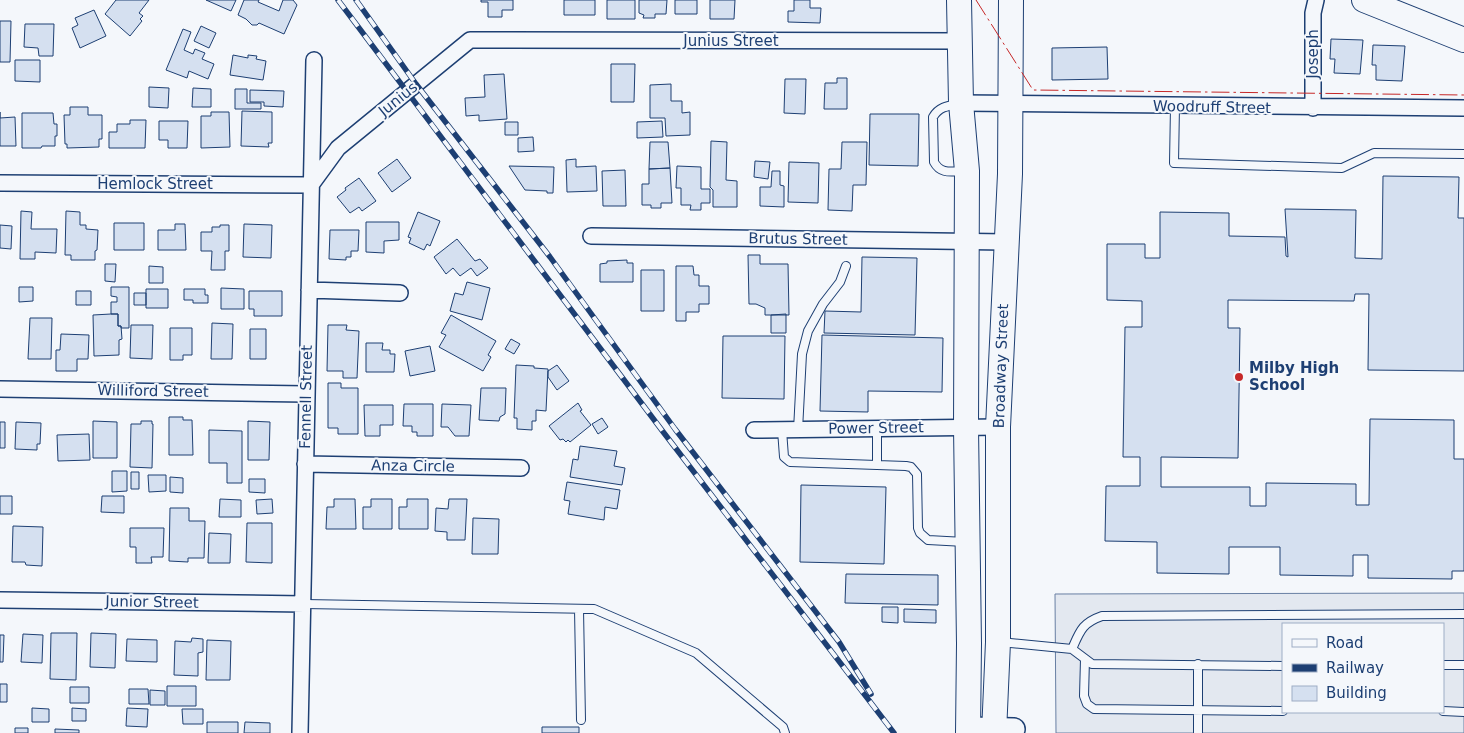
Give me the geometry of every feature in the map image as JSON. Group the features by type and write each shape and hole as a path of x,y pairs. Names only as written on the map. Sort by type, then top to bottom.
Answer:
{"main road":[{"path":"959,0 961,103 967,171 966,427 969,731 1005,731"},
{"name":"Broadway Street","path":"1005,731 995,700 998,642 998,427 1010,174 1011,0"},
{"path":"1364,0 1464,40"}],"street":[{"name":"Joseph","path":"1313,108 1313,13 1316,0"},
{"name":"Junius","path":"311,185 338,148 470,40 502,41"},
{"name":"Junius Street","path":"502,41 959,42"},
{"name":"Fennell Street","path":"300,733 314,60"},
{"name":"Woodruff Street","path":"961,103 1011,105 1464,108"},
{"name":"Hemlock Street","path":"0,183 311,185"},
{"name":"Brutus Street","path":"591,236 1006,242"},
{"path":"309,290 400,293"},
{"name":"Williford Street","path":"0,389 306,394"},
{"name":"Power Street","path":"754,430 998,427"},
{"name":"Anza Circle","path":"305,464 520,468"},
{"name":"Junior Street","path":"0,600 304,604"}],"lane":[{"path":"961,103 944,106 933,117 934,162 943,172 967,171"},
{"path":"1175,106 1174,163 1342,168 1374,153 1464,154"},
{"path":"798,430 802,354 808,331 823,304 840,282 846,266"},
{"path":"877,428 877,465"},
{"path":"782,430 784,457 787,461 906,466 911,468 917,474 918,528 924,538 928,540 967,542"},
{"path":"304,604 594,609 696,654 784,730"},
{"path":"579,609 581,720"},
{"path":"1072,649 1079,633 1090,621 1102,616 1464,614"},
{"path":"998,642 1072,649 1092,664 1282,666"},
{"path":"1085,659 1084,696 1087,704 1094,709 1282,710"},
{"path":"1198,664 1198,733"},
{"path":"1444,665 1464,665"},
{"path":"1444,712 1464,712"},
{"path":"774,733 784,730"}],"shaded area":[{"path":"1464,593 1464,733 1056,733 1055,594"}],"building":[{"path":"116,0 149,0 139,13 143,16 140,19 142,21 130,36 105,14"},
{"path":"206,0 236,0 231,11"},
{"path":"244,0 259,0 258,2 279,11 283,0 293,0 297,5 284,34 259,23 252,25 238,15"},
{"path":"481,0 513,0 513,10 502,10 502,17 488,17 488,2 481,2"},
{"path":"564,0 595,0 595,15 564,15"},
{"path":"607,0 635,0 635,19 607,19"},
{"path":"639,0 667,0 666,14 655,14 655,18 643,18 644,15 639,13"},
{"path":"675,0 697,0 697,14 675,14"},
{"path":"710,0 735,0 734,19 710,19"},
{"path":"794,0 810,0 810,8 821,8 820,23 788,22 788,11 794,11"},
{"path":"94,10 106,36 80,48 72,28 78,25 75,18"},
{"path":"0,21 11,21 10,62 0,62"},
{"path":"25,24 54,24 53,56 39,56 38,48 24,47"},
{"path":"201,26 216,33 209,48 194,41"},
{"path":"183,29 191,32 184,50 193,54 195,49 205,53 202,59 214,64 208,79 189,71 187,78 166,70"},
{"path":"1331,39 1363,40 1360,74 1334,73 1335,59 1330,59"},
{"path":"1373,45 1405,46 1402,81 1376,80 1376,65 1372,65"},
{"path":"1107,47 1108,79 1052,80 1052,48"},
{"path":"233,55 248,58 248,55 257,56 256,59 266,61 263,80 230,75"},
{"path":"15,60 40,60 40,82 15,81"},
{"path":"611,64 635,64 634,102 611,102"},
{"path":"504,74 507,119 479,121 479,115 466,116 465,98 485,97 484,75"},
{"path":"837,78 847,78 847,109 824,109 825,83 837,83"},
{"path":"785,79 806,79 805,114 784,113"},
{"path":"671,84 671,101 682,101 682,113 690,112 690,135 666,136 665,118 650,118 650,85"},
{"path":"149,87 169,88 168,108 149,107"},
{"path":"193,88 211,89 211,107 192,107"},
{"path":"235,89 247,89 247,103 261,103 261,109 235,109"},
{"path":"250,90 284,91 283,107 264,106 264,102 250,102"},
{"path":"70,107 88,107 88,115 102,115 102,139 99,139 99,147 67,148 67,144 65,144 64,115 70,115"},
{"path":"242,111 272,112 272,143 268,143 269,147 241,146"},
{"path":"211,112 229,112 230,147 201,148 201,116 211,116"},
{"path":"22,113 53,113 54,124 57,124 55,146 22,148"},
{"path":"870,114 919,114 918,166 869,165"},
{"path":"15,117 16,146 0,146 0,118"},
{"path":"130,120 146,120 145,148 109,148 109,132 117,132 117,124 130,124"},
{"path":"159,121 188,121 187,148 168,148 168,140 159,140"},
{"path":"662,121 663,137 637,138 637,122"},
{"path":"505,122 518,122 518,135 505,135"},
{"path":"533,137 534,151 518,152 518,138"},
{"path":"711,141 727,142 726,180 737,181 737,207 713,207 713,190 710,187"},
{"path":"650,142 668,142 670,168 649,169"},
{"path":"842,142 867,142 866,185 853,185 852,211 828,210 829,169 841,169"},
{"path":"397,159 411,178 392,192 378,173"},
{"path":"576,159 576,167 596,166 597,191 567,192 566,160"},
{"path":"755,161 770,162 768,179 754,177"},
{"path":"789,162 819,163 818,203 788,202"},
{"path":"509,166 554,167 553,193 525,190"},
{"path":"677,166 701,167 701,189 710,189 710,203 701,203 701,210 690,210 691,205 681,205 681,188 676,188"},
{"path":"670,168 672,203 661,203 661,208 651,208 651,205 642,205 642,184 649,184 649,169"},
{"path":"625,170 626,206 603,206 602,171"},
{"path":"772,171 780,171 780,185 784,186 784,207 760,206 760,187 771,187"},
{"path":"1383,176 1459,177 1458,218 1464,218 1464,371 1368,370 1369,294 1355,294 1354,301 1228,300 1228,328 1240,328 1238,458 1161,457 1161,487 1250,487 1250,506 1266,506 1266,483 1356,484 1356,505 1369,505 1370,419 1454,420 1454,459 1464,459 1464,571 1452,571 1452,579 1368,578 1368,555 1353,555 1353,576 1280,575 1280,547 1229,547 1229,574 1157,573 1157,542 1105,541 1106,486 1140,486 1140,457 1123,457 1125,327 1142,327 1142,301 1107,300 1107,244 1145,244 1145,258 1160,258 1160,212 1229,213 1229,236 1285,237 1286,256 1288,257 1285,209 1356,210 1355,258 1382,259"},
{"path":"359,178 376,201 362,211 359,207 350,213 337,197 346,190 345,188"},
{"path":"21,211 32,212 31,229 57,229 56,253 35,252 35,259 20,259"},
{"path":"66,211 80,212 80,225 86,225 86,229 98,230 95,260 71,260 71,255 65,255"},
{"path":"418,212 440,221 430,246 427,244 424,250 409,243 411,238 408,237"},
{"path":"366,222 399,222 399,240 384,241 384,253 366,252"},
{"path":"114,223 144,223 144,250 114,250"},
{"path":"175,224 185,224 186,250 158,250 158,230 175,230"},
{"path":"244,224 272,225 271,258 243,257"},
{"path":"0,225 12,226 11,249 0,248"},
{"path":"220,225 229,225 229,251 225,251 225,270 211,270 212,251 201,251 201,232 212,232 212,227 220,227"},
{"path":"330,230 359,230 358,251 351,251 351,257 346,257 346,260 329,259"},
{"path":"457,239 475,261 480,259 488,268 477,276 471,268 460,276 453,268 446,274 434,257"},
{"path":"748,255 760,255 760,264 788,264 789,315 765,315 765,308 756,304 749,304"},
{"path":"862,257 917,258 915,335 824,333 825,311 861,312"},
{"path":"627,260 627,263 633,263 633,282 600,282 600,264 607,263 607,261"},
{"path":"105,264 116,264 115,282 105,281"},
{"path":"149,266 163,267 163,283 149,283"},
{"path":"676,266 693,266 694,275 699,275 699,286 709,286 709,304 699,304 699,312 686,312 686,321 676,321"},
{"path":"641,270 664,270 664,311 641,311"},
{"path":"467,282 490,288 482,320 450,311 455,293 463,295"},
{"path":"19,287 33,287 33,301 19,302"},
{"path":"111,287 129,287 129,328 118,326 118,314 111,314 111,302 117,302 117,297 111,296"},
{"path":"221,288 244,289 244,309 221,309"},
{"path":"146,289 168,289 168,308 146,308"},
{"path":"184,289 205,289 205,295 208,295 208,303 193,303 193,300 184,300"},
{"path":"76,291 91,291 91,305 76,305"},
{"path":"249,291 282,291 282,316 254,316 254,309 249,309"},
{"path":"134,293 146,293 146,305 134,305"},
{"path":"118,314 118,326 121,326 122,339 119,340 119,355 94,356 93,315"},
{"path":"786,314 786,333 771,333 771,315"},
{"path":"451,315 496,341 488,355 491,357 483,371 439,347 446,335 441,333"},
{"path":"30,318 52,318 51,359 28,359"},
{"path":"212,323 233,324 232,359 211,359"},
{"path":"131,325 153,325 152,359 130,358"},
{"path":"328,325 347,325 346,330 359,331 357,378 343,378 343,371 327,371"},
{"path":"170,328 192,328 192,355 183,355 183,360 170,360"},
{"path":"250,329 266,329 266,359 250,359"},
{"path":"61,334 89,335 88,359 77,359 77,371 56,371 56,350 60,350"},
{"path":"822,335 943,338 942,392 868,391 868,412 820,411"},
{"path":"723,336 785,336 784,399 722,398"},
{"path":"511,339 520,344 514,354 505,349"},
{"path":"366,343 383,343 382,350 390,350 390,354 395,354 394,372 366,372"},
{"path":"430,346 435,371 410,376 405,351"},
{"path":"516,365 548,369 546,411 536,410 536,421 532,421 532,430 517,429 517,418 514,418"},
{"path":"557,365 569,381 557,390 548,377 548,371"},
{"path":"328,383 341,383 341,388 358,388 358,434 338,434 338,428 328,428"},
{"path":"481,388 506,388 505,414 500,417 499,421 479,420"},
{"path":"578,403 582,410 580,411 591,425 570,442 568,440 566,442 563,439 560,440 549,426"},
{"path":"404,404 433,404 433,436 417,436 417,432 412,432 412,426 403,426"},
{"path":"442,404 471,405 469,436 455,436 448,427 441,427"},
{"path":"364,405 393,405 393,425 380,425 380,436 365,436"},
{"path":"169,417 183,417 183,420 192,420 193,455 169,455"},
{"path":"602,418 608,427 598,434 592,424"},
{"path":"93,421 117,422 117,458 93,458"},
{"path":"141,421 152,421 153,424 152,468 130,467 131,424 141,424"},
{"path":"248,421 270,422 269,460 248,460"},
{"path":"0,422 5,422 5,448 0,448"},
{"path":"16,422 41,423 40,444 37,444 37,450 15,449"},
{"path":"209,430 242,431 242,483 227,483 227,463 209,463"},
{"path":"89,434 90,460 58,461 57,435"},
{"path":"580,446 617,451 614,466 625,468 622,485 570,477 573,459 578,460"},
{"path":"112,471 127,471 127,491 112,492"},
{"path":"131,472 139,472 139,489 131,489"},
{"path":"148,475 166,475 166,491 149,492"},
{"path":"170,477 183,478 183,493 170,492"},
{"path":"249,479 265,479 265,493 249,492"},
{"path":"567,482 620,490 617,509 605,507 604,520 568,514 570,501 564,500"},
{"path":"801,485 886,487 884,564 800,562"},
{"path":"0,496 12,496 12,514 0,514"},
{"path":"102,496 124,496 124,513 101,512"},
{"path":"220,499 241,500 241,517 219,517"},
{"path":"272,499 273,513 257,514 256,500"},
{"path":"334,499 355,499 356,529 326,529 327,507 334,507"},
{"path":"371,499 392,499 392,529 363,529 363,507 371,507"},
{"path":"407,499 428,499 428,529 399,529 399,507 407,507"},
{"path":"449,499 467,499 465,540 447,540 447,532 435,531 436,508 448,509"},
{"path":"170,508 189,508 189,521 205,521 204,558 188,558 188,562 169,561"},
{"path":"473,518 499,519 498,554 472,554"},
{"path":"247,523 272,523 272,563 246,562"},
{"path":"13,526 43,527 42,566 26,565 25,562 12,562"},
{"path":"130,528 164,528 163,557 151,557 152,563 136,563 136,547 130,547"},
{"path":"209,533 231,534 230,563 208,563"},
{"path":"846,574 938,575 938,605 845,603"},
{"path":"882,607 898,607 898,623 882,622"},
{"path":"904,609 936,610 936,623 904,622"},
{"path":"51,633 77,633 76,680 50,679"},
{"path":"91,633 116,634 115,668 90,667"},
{"path":"23,634 43,635 42,663 21,662"},
{"path":"0,635 4,635 3,662 0,662"},
{"path":"192,638 203,639 203,652 198,653 198,676 174,675 175,641 191,642"},
{"path":"127,639 157,640 157,662 126,661"},
{"path":"207,640 231,641 230,680 206,680"},
{"path":"0,684 7,684 7,702 0,702"},
{"path":"167,686 196,686 196,706 167,706"},
{"path":"70,687 89,687 89,703 70,703"},
{"path":"129,689 148,689 149,704 129,704"},
{"path":"150,690 165,691 165,705 150,705"},
{"path":"32,708 49,709 49,722 32,722"},
{"path":"72,708 86,709 86,721 72,721"},
{"path":"127,708 148,709 147,727 126,726"},
{"path":"182,709 203,709 203,724 183,724"},
{"path":"207,722 238,722 238,733 207,733"},
{"path":"245,722 270,723 270,733 244,733"},
{"path":"542,727 579,727 579,733 542,733"},
{"path":"15,728 28,728 28,733 15,733"},
{"path":"55,729 79,730 79,733 55,733"}],"railway":[{"path":"338,0 664,433 894,733"},
{"path":"356,0 416,84 550,257 675,429 839,642 871,694"}],"power":[{"path":"976,0 1033,90 1464,95"}],"place":[{"name":"Milby High School","path":"1239,377"}]}
